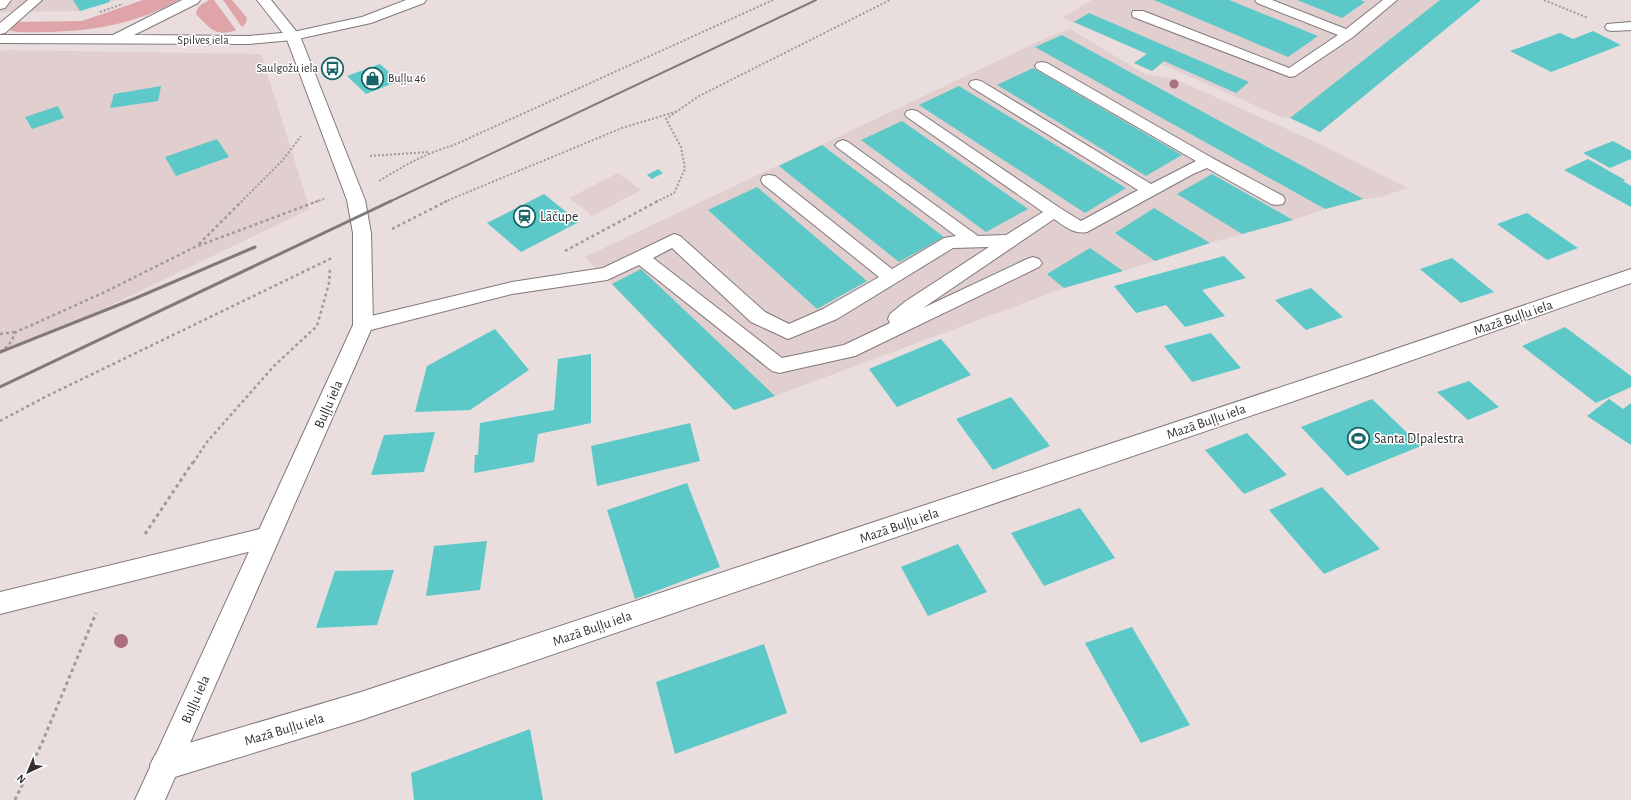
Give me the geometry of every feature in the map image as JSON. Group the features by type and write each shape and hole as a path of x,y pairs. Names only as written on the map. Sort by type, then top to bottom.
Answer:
{"street":[{"name":"Spilves iela","path":"113,40 193,0"},
{"name":"Buļļu iela","path":"150,800 362,325 363,243 360,216 351,187 293,36 264,0"},
{"path":"293,36 366,20 419,0"},
{"path":"1612,27 1631,26"},
{"name":"Spilves iela","path":"0,39 249,40 293,36"},
{"name":"Mazā Buļļu iela","path":"165,765 361,706 1370,366 1631,276"}],"lane":[{"path":"0,4 5,0"},
{"path":"0,30 36,0"},
{"path":"1261,0 1348,34"},
{"path":"1138,14 1290,73 1348,34 1391,0"},
{"path":"1042,66 1277,200"},
{"path":"976,84 1151,191"},
{"path":"912,114 1054,212 1081,228 1187,171 1208,162"},
{"path":"843,145 974,241"},
{"path":"769,180 892,277"},
{"path":"873,339 912,306 1054,212"},
{"path":"362,325 512,288 607,274 674,240 758,317 788,332 830,314 950,242 1010,241"},
{"path":"641,257 779,366 848,351 1033,263"},
{"path":"0,603 268,537"}],"path":[{"path":"0,334 16,332 105,292 197,246 310,206 351,187 381,180 413,160 431,152 454,145 773,0"},
{"path":"562,253 674,194 685,169 682,147 666,119 699,96 890,0"},
{"path":"0,421 52,393 412,220 442,203 622,128 678,111"},
{"path":"197,246 282,161 302,136"},
{"path":"369,156 431,152"},
{"path":"15,800 42,743 102,597 207,442 274,366 316,326 329,283 330,259"},
{"path":"0,352 9,345 16,332"}],"shaded area":[{"path":"0,0 117,0 80,11 0,12"},
{"path":"143,0 179,0 130,21 112,25 60,32 11,31 11,28 18,22 82,21"},
{"path":"209,0 214,0 236,30 223,33 213,30 196,14 199,7"},
{"path":"223,0 232,0 247,18 246,23 242,27"},
{"path":"1092,0 1481,0 1320,132 1290,118 1281,117 1162,64 1152,71 1134,63 1147,53 1062,18"},
{"path":"1070,29 1145,74 1175,79 1320,144 1408,188 1380,197 1363,199 1325,209 1293,220 1210,243 1064,288 734,410 585,257 1048,37"},
{"path":"0,51 261,54 310,209 105,308 0,354"},
{"path":"618,173 641,190 592,216 569,198"}],"building":[{"path":"73,0 109,0 110,2 80,11"},
{"path":"1154,0 1229,0 1318,36 1288,57"},
{"path":"1297,0 1360,0 1365,2 1342,18"},
{"path":"1440,0 1481,0 1320,132 1290,118"},
{"path":"1089,13 1249,82 1236,93 1164,61 1152,71 1134,63 1147,54 1074,22"},
{"path":"1593,31 1621,45 1551,72 1510,51 1560,33 1573,39"},
{"path":"1062,35 1363,199 1325,209 1035,47"},
{"path":"380,64 399,81 366,94 347,76"},
{"path":"1033,68 1182,155 1146,176 997,85"},
{"path":"161,86 158,101 110,108 114,94"},
{"path":"959,86 1126,188 1085,213 919,105"},
{"path":"58,106 64,118 32,129 25,117"},
{"path":"902,121 1028,209 986,232 861,140"},
{"path":"217,139 229,157 176,176 165,157"},
{"path":"1613,141 1631,151 1631,159 1610,168 1583,153"},
{"path":"822,145 944,237 899,262 779,166"},
{"path":"1588,159 1625,180 1623,181 1631,186 1631,207 1564,170"},
{"path":"658,169 663,173 652,179 647,175"},
{"path":"1212,174 1293,220 1242,234 1177,194"},
{"path":"757,187 867,281 817,309 708,210"},
{"path":"544,194 579,222 521,252 487,223"},
{"path":"1154,208 1210,243 1155,261 1115,233"},
{"path":"1527,213 1578,248 1547,260 1497,224"},
{"path":"1090,248 1123,271 1064,288 1047,274"},
{"path":"1224,256 1246,278 1202,290 1225,316 1185,327 1166,305 1136,313 1114,286"},
{"path":"1452,258 1494,292 1461,303 1420,269"},
{"path":"641,269 775,396 734,410 612,284"},
{"path":"1311,288 1343,317 1306,330 1275,300"},
{"path":"1565,327 1631,376 1631,387 1596,403 1522,346"},
{"path":"495,329 529,370 470,410 415,412 427,366"},
{"path":"1211,333 1241,368 1192,382 1164,346"},
{"path":"941,339 971,375 897,407 869,369"},
{"path":"591,354 591,423 538,434 534,462 474,473 475,455 478,455 480,423 554,410 558,359"},
{"path":"1469,381 1499,407 1468,420 1437,392"},
{"path":"1011,397 1050,446 993,470 956,419"},
{"path":"1372,399 1421,446 1347,476 1301,427"},
{"path":"1609,399 1623,409 1631,403 1631,445 1587,416"},
{"path":"690,423 700,461 597,486 591,446"},
{"path":"435,432 424,472 371,475 384,435"},
{"path":"1247,433 1287,475 1244,494 1205,450"},
{"path":"687,483 720,567 635,599 607,510"},
{"path":"1322,487 1380,549 1324,574 1269,510"},
{"path":"1080,508 1115,558 1044,586 1011,533"},
{"path":"487,541 480,590 426,596 434,546"},
{"path":"958,544 987,592 928,616 901,567"},
{"path":"394,570 377,625 316,628 335,571"},
{"path":"1132,627 1190,725 1141,743 1085,643"},
{"path":"764,644 787,713 675,754 656,682"},
{"path":"530,729 543,800 414,800 411,773"}],"railway":[{"path":"389,202 816,0"},
{"path":"0,387 391,201"},
{"path":"0,352 136,298 255,247"}],"place":[{"name":"Saulgožu iela","path":"333,68"},
{"name":"Buļļu 46","path":"372,78"},
{"name":"Lāčupe","path":"525,216"},
{"name":"Santa DIpalestra","path":"1358,438"}]}
